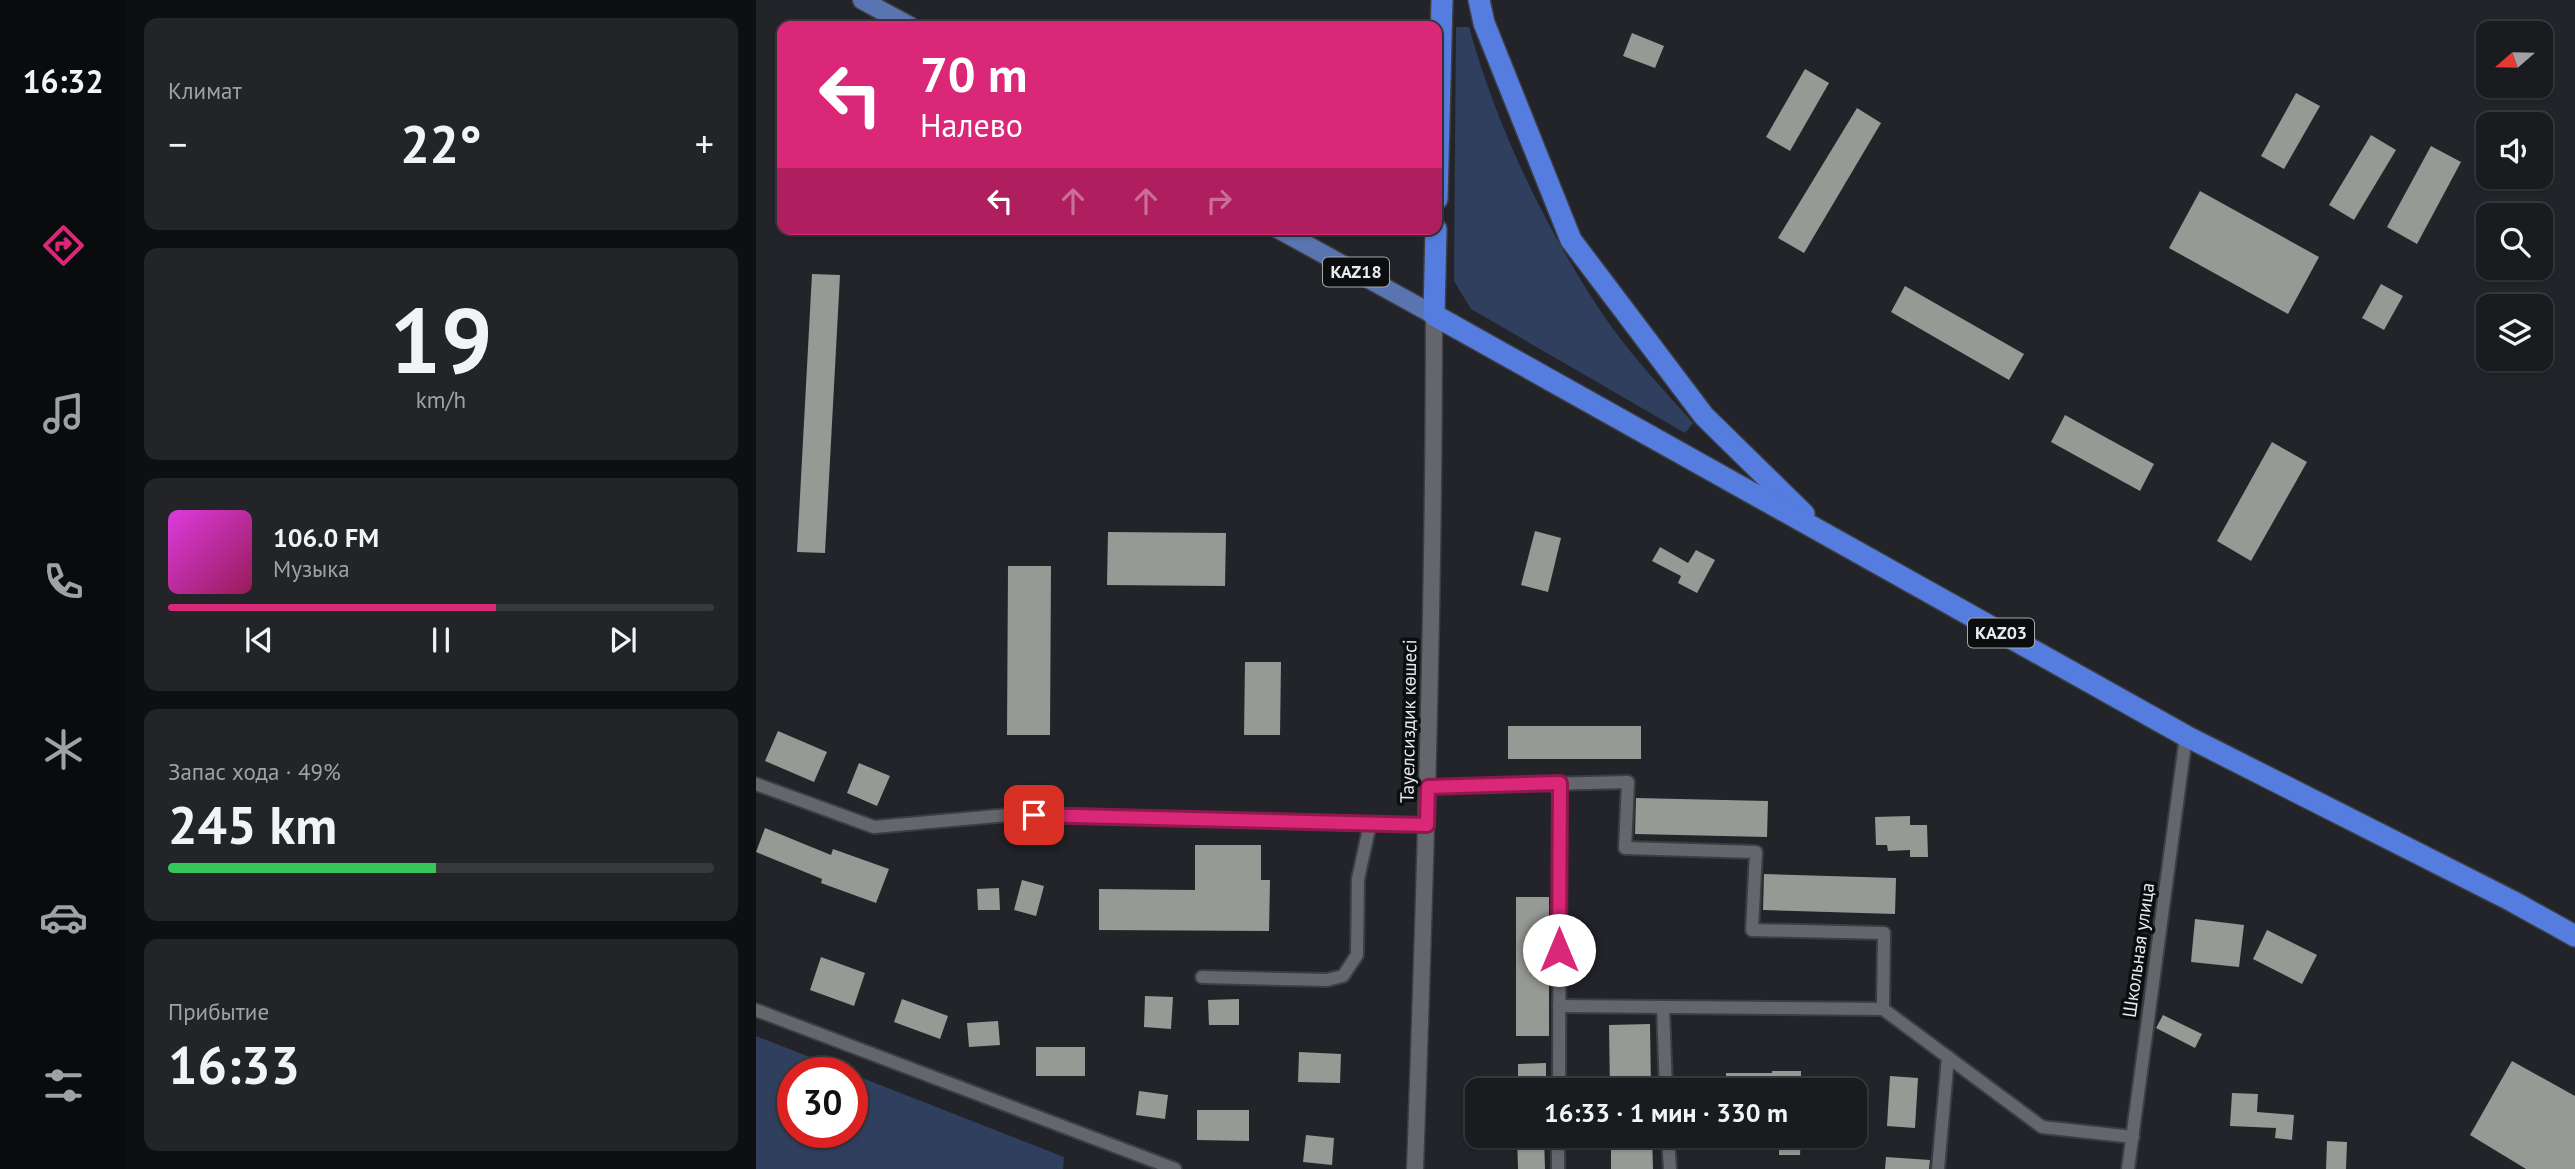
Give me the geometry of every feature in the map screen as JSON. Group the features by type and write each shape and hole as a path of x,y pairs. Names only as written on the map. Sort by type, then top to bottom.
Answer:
{"highway":[{"path":"1441,21 1442,0"},
{"name":"KАZ03","path":"1479,0 1484,23 1572,240 1704,416 1825,535"},
{"path":"1434,315 1436,235"},
{"name":"KАZ03","path":"1434,315 2186,737 2512,901 2575,936"}],"main road":[{"path":"862,0 901,21"},
{"name":"KAZ18","path":"1289,235 1434,315"}],"street":[{"name":"Тауелсиздик көшесі","path":"1415,1169 1428,787 1434,488 1434,315"},
{"name":"Школьная улица","path":"2128,1169 2186,737"},
{"path":"1428,787 1628,782 1625,848 1756,852 1752,930 1884,933 1883,1009"},
{"path":"756,783 874,827 1008,815 1427,825"},
{"path":"1559,1078 1560,783"},
{"path":"1202,977 1327,980 1343,976 1357,955 1358,879 1370,824"},
{"path":"1559,1006 1883,1009 2042,1127 2133,1137"},
{"path":"1663,1007 1666,1078"},
{"path":"756,1010 1175,1169"},
{"path":"1938,1169 1948,1057"},
{"path":"1558,1169 1559,1148"},
{"path":"1669,1148 1670,1169"}],"shaded area":[{"path":"1456,27 1469,27 1480,65 1508,139 1560,245 1611,327 1693,423 1685,433 1471,309 1454,281"},
{"path":"756,1036 809,1057 777,1057 777,1148 868,1148 868,1080 1064,1157 1063,1169 756,1169"}],"building":[{"path":"1632,33 1664,46 1655,68 1623,56"},
{"path":"1805,69 1829,83 1790,151 1766,137"},
{"path":"2296,93 2320,106 2284,169 2261,156"},
{"path":"1857,108 1881,123 1804,253 1778,238"},
{"path":"2371,135 2396,150 2354,220 2329,205"},
{"path":"2431,146 2461,162 2417,244 2387,227"},
{"path":"2200,191 2319,257 2288,314 2169,248"},
{"path":"812,274 840,275 825,553 797,552"},
{"path":"2381,284 2403,296 2384,330 2362,318"},
{"path":"1905,286 2024,354 2009,380 1891,312"},
{"path":"2065,415 2154,464 2140,491 2051,442"},
{"path":"2272,442 2307,462 2251,561 2217,541"},
{"path":"1535,531 1561,538 1548,592 1521,585"},
{"path":"1108,532 1226,533 1225,586 1107,585"},
{"path":"1660,547 1688,563 1696,550 1715,560 1697,593 1678,583 1681,576 1652,561"},
{"path":"1008,566 1051,566 1050,735 1007,735"},
{"path":"1245,662 1281,662 1280,735 1244,735"},
{"path":"1508,726 1641,726 1641,759 1508,759"},
{"path":"778,731 827,752 814,782 765,761"},
{"path":"859,763 890,776 877,806 847,793"},
{"path":"1636,798 1768,801 1767,837 1635,834"},
{"path":"1910,816 1910,825 1927,825 1928,857 1910,857 1910,850 1888,851 1887,845 1876,845 1875,817"},
{"path":"765,828 831,855 833,849 889,869 876,903 821,883 822,879 756,852"},
{"path":"1195,845 1261,845 1261,880 1270,880 1269,931 1099,930 1099,889 1195,890"},
{"path":"1764,874 1896,878 1895,914 1763,910"},
{"path":"1022,880 1044,886 1036,916 1014,910"},
{"path":"999,888 1000,910 978,910 977,889"},
{"path":"1516,897 1549,897 1549,1036 1516,1036"},
{"path":"2195,919 2244,925 2239,967 2191,962"},
{"path":"2267,930 2317,955 2302,984 2253,959"},
{"path":"821,957 865,973 854,1006 810,990"},
{"path":"1145,996 1173,997 1171,1029 1144,1027"},
{"path":"902,999 948,1016 940,1039 894,1022"},
{"path":"1239,999 1239,1025 1209,1025 1208,1000"},
{"path":"2163,1015 2202,1034 2195,1048 2156,1028"},
{"path":"998,1021 1000,1045 969,1047 967,1023"},
{"path":"1650,1024 1651,1078 1610,1078 1609,1025"},
{"path":"1036,1047 1085,1047 1085,1076 1036,1076"},
{"path":"1299,1052 1341,1054 1340,1083 1298,1082"},
{"path":"2512,1061 2575,1096 2575,1169 2526,1169 2470,1135"},
{"path":"1546,1063 1546,1078 1518,1078 1518,1064"},
{"path":"1801,1071 1801,1078 1726,1078 1726,1073"},
{"path":"1890,1076 1918,1078 1915,1128 1887,1126"},
{"path":"1139,1091 1168,1095 1165,1119 1136,1115"},
{"path":"2232,1093 2258,1094 2257,1112 2294,1115 2292,1140 2275,1138 2276,1128 2230,1126"},
{"path":"1197,1110 1249,1110 1249,1141 1197,1140"},
{"path":"1306,1135 1334,1138 1332,1165 1303,1162"},
{"path":"2327,1141 2347,1142 2346,1169 2326,1169"},
{"path":"1517,1148 1544,1148 1545,1169 1518,1169"},
{"path":"1611,1148 1652,1148 1653,1169 1611,1169"},
{"path":"1779,1148 1800,1148 1800,1155 1779,1155"},
{"path":"1886,1157 1930,1160 1929,1169 1885,1169"}],"route":[{"path":"1034,815 1427,825 1428,787 1560,783 1559,950"}]}
